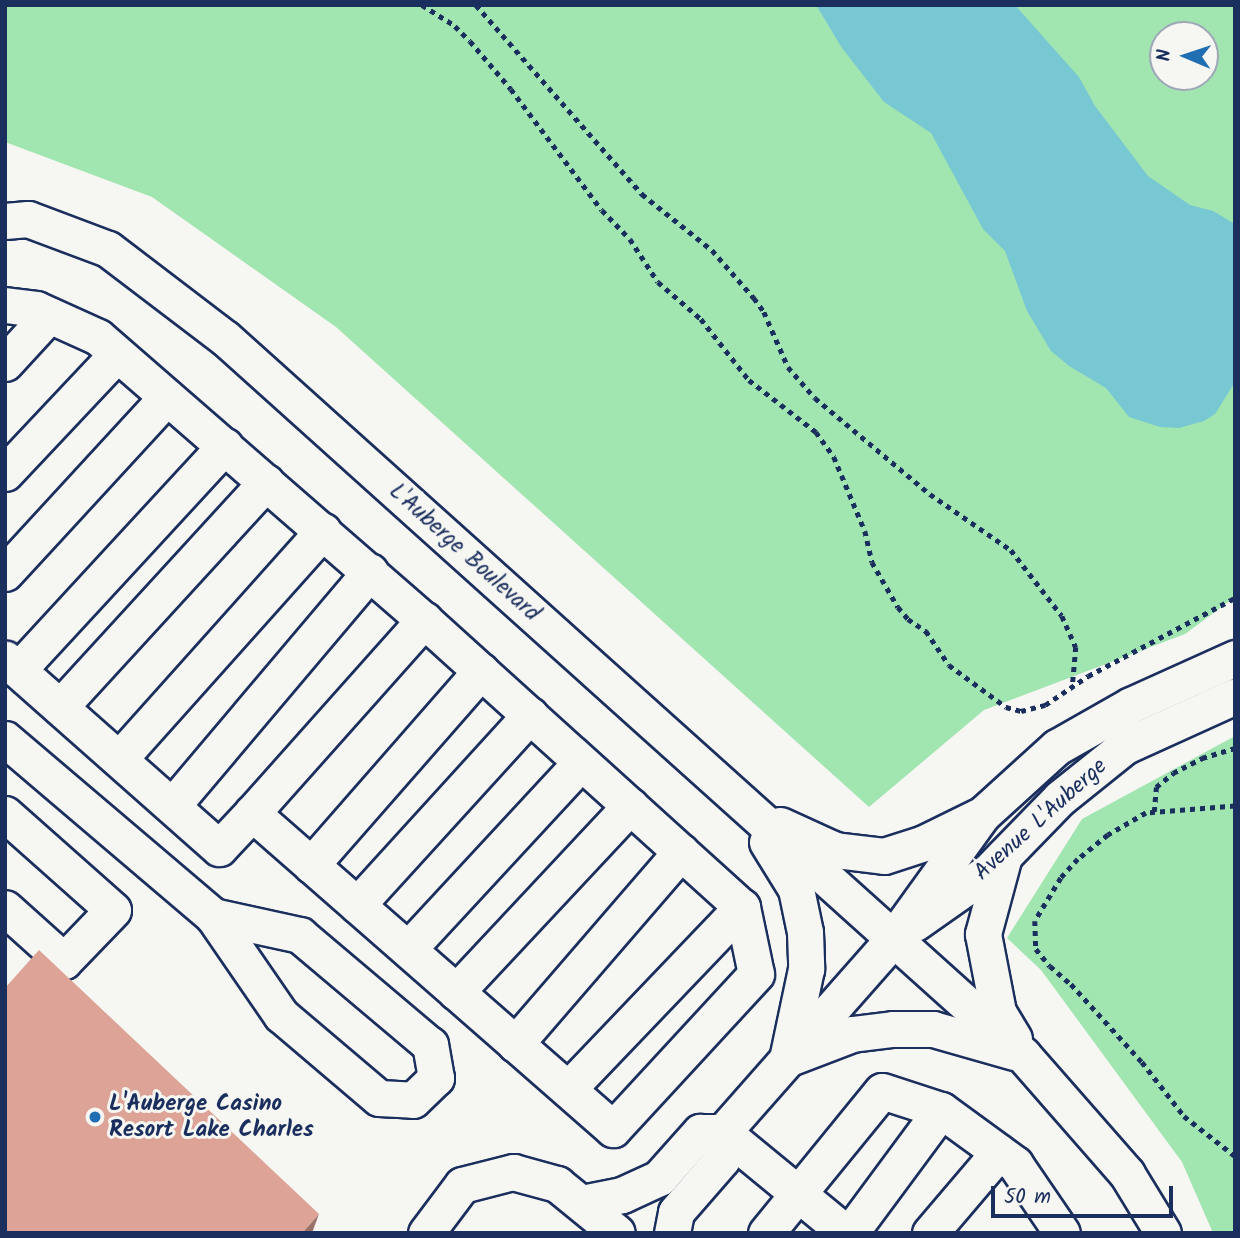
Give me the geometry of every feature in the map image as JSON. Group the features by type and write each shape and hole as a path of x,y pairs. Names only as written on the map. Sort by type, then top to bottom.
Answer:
{"street":[{"name":"L'Auberge Boulevard","path":"5,221 29,219 108,249 225,338 1023,1055"},
{"path":"5,305 36,309 98,337 425,620 742,907 757,974 613,1129 409,948 252,814"},
{"path":"5,363 49,315"},
{"path":"5,473 117,354"},
{"path":"5,573 167,397"},
{"path":"225,446 12,664 219,848 425,620"},
{"path":"60,707 266,482"},
{"path":"119,759 323,531"},
{"path":"172,806 370,572"},
{"name":"Avenue L'Auberge","path":"723,1132 892,940 983,814 1057,747 1131,705 1235,658"},
{"path":"311,865 481,671"},
{"name":"Avenue L'Auberge","path":"892,940 989,870 1060,798 1125,746 1235,696"},
{"path":"357,905 530,715"},
{"path":"5,739 213,916 281,1015 379,1098 413,1100 436,1078 430,1045 300,935 213,916"},
{"path":"409,948 581,762"},
{"path":"456,992 630,806"},
{"path":"748,809 835,850 884,856 924,843 983,814"},
{"path":"748,809 796,890 805,932 806,969 787,1059"},
{"path":"5,814 113,910 64,961 5,908"},
{"path":"515,1044 681,852"},
{"path":"1004,855 983,934 998,1012 1023,1055 1127,1174 1163,1233"},
{"path":"568,1090 742,907"},
{"path":"787,1059 852,1034 893,1029 933,1029 1023,1055"},
{"path":"766,1233 882,1091 941,1110 1015,1164 1044,1225"},
{"path":"582,1203 622,1195 659,1178 700,1132 723,1132 848,1233 941,1110"},
{"path":"672,1233 676,1212 722,1158 723,1132"},
{"path":"930,1233 999,1152"},
{"path":"426,1233 462,1185 513,1172 557,1184 617,1233"}],"path":[{"path":"422,5 454,26 478,50 511,89 602,210 630,239 658,282 701,319 749,380 816,432 834,457 852,496 872,562 898,607 908,619 926,631 949,665 1006,707 1021,711 1045,705 1072,687 1235,598"},
{"path":"476,5 642,194 712,250 754,298 764,312 788,367 816,398 930,494 1011,550 1062,616 1076,647 1075,680 1072,687"},
{"path":"1154,812 1156,787 1173,773 1202,758 1235,748"},
{"path":"1235,806 1146,813 1108,835 1061,878 1035,921 1036,949 1142,1062 1184,1116 1235,1156"}],"green space":[{"path":"5,5 1235,5 1235,597 1185,634 984,710 869,807 336,327 152,197 5,142"},
{"path":"1235,736 1235,1233 1213,1233 1182,1162 1041,970 1007,938 1082,819"}],"water":[{"path":"816,5 1015,5 1079,77 1095,106 1148,176 1190,205 1213,211 1235,224 1235,382 1215,414 1204,421 1179,428 1160,427 1129,417 1106,388 1069,366 1051,351 1027,311 1005,251 983,229 931,133 884,102 842,48"}],"building":[{"name":"L'Auberge Casino Resort Lake Charles","path":"39,950 319,1214 302,1233 5,1233 5,988"}],"place":[{"name":"L'Auberge Casino Resort Lake Charles","path":"95,1117"}]}
